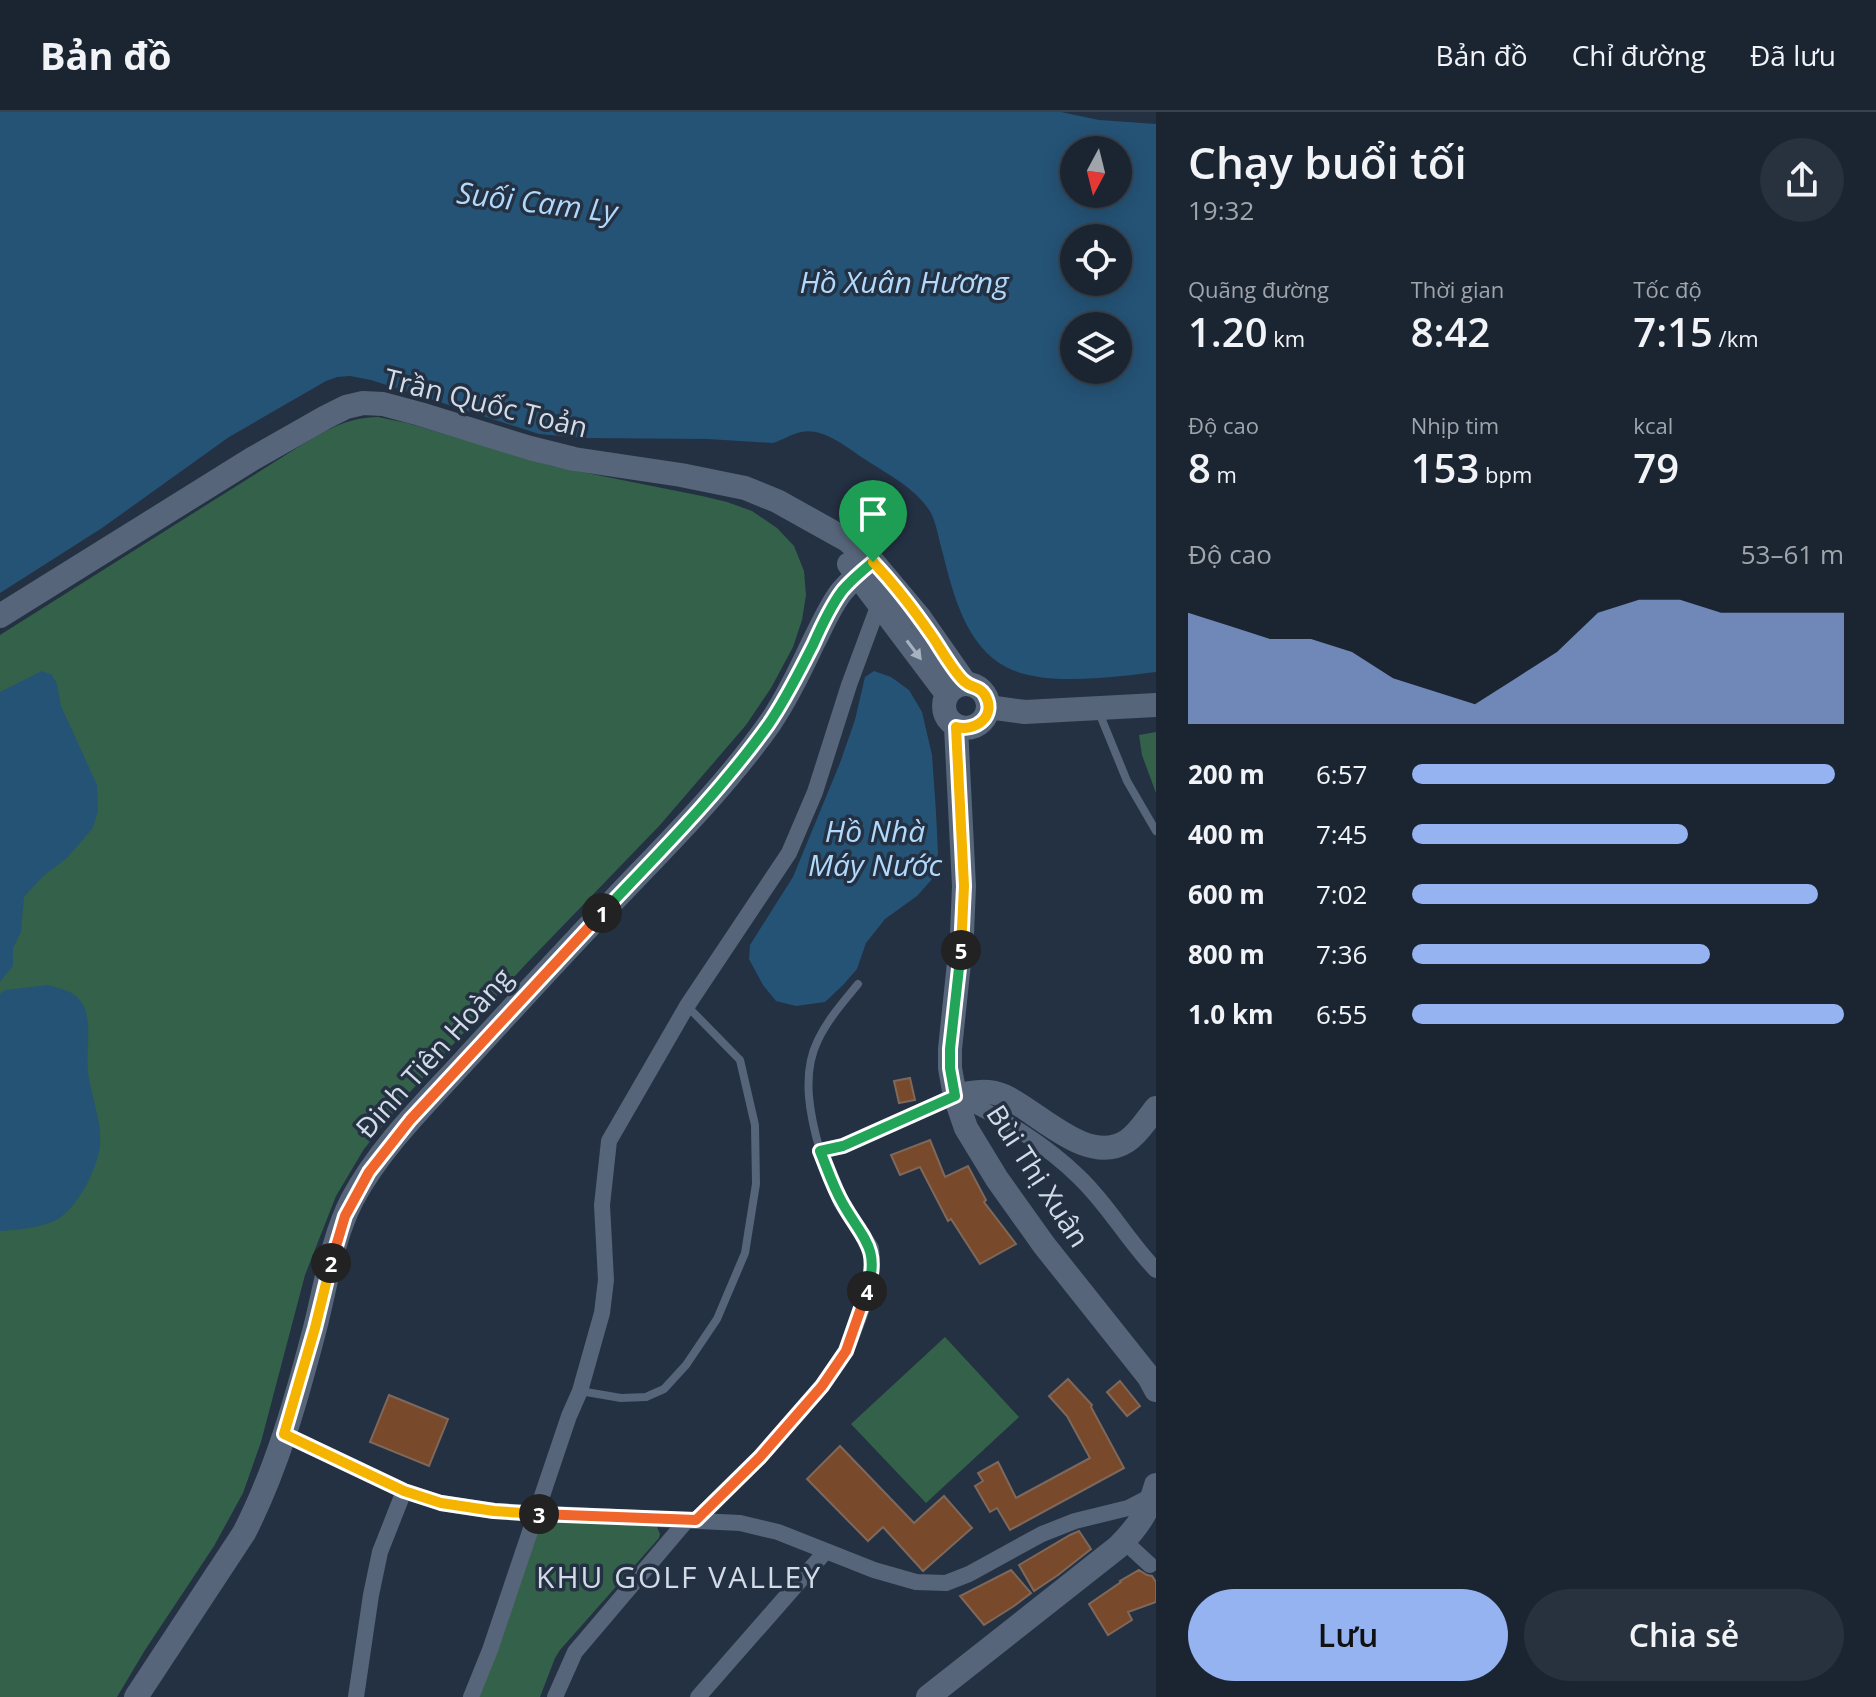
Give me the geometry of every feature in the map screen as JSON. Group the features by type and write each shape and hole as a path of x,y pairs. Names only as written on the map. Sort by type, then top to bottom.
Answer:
{"main road":[{"name":"Trần Quốc Toản","path":"0,616 252,459 346,407 363,403 383,404 574,459 745,488 777,501 847,540 865,568 879,604 956,689"},
{"name":"Trần Quốc Toản","path":"865,568 920,618 956,689"},
{"name":"Đinh Tiên Hoàng","path":"136,1697 244,1533 257,1508 284,1434 345,1216 369,1172 410,1120 674,838 737,766 791,689 840,593 865,568"},
{"path":"956,689 980,689 988,707 983,721 969,728 956,727 945,716 943,708 944,700 956,689"},
{"path":"988,707 1025,712 1156,705"},
{"name":"Bùi Thị Xuân","path":"956,727 964,886 950,1049 955,1096 966,1128 997,1179 1156,1390"},
{"path":"955,1096 978,1090 1003,1095 1068,1136 1101,1149 1129,1140 1156,1108"},
{"path":"928,1697 1124,1541 1146,1514 1155,1490"}],"street":[{"path":"471,1697 580,1391 602,1313 606,1280 602,1205 609,1141 687,1006 789,853 815,792 879,604"},
{"path":"555,1697 575,1652 691,1520 760,1457 822,1386 846,1351 870,1283 871,1248 841,1202 820,1151 843,1146 955,1096 1008,1123 1081,1178 1156,1270"},
{"path":"284,1434 404,1491 441,1503 536,1514 740,1523 778,1532 874,1570 916,1582 946,1583 969,1574 1042,1534 1075,1521 1128,1508 1155,1490"},
{"path":"356,1697 380,1552 404,1491"},
{"path":"1124,1541 1153,1570"},
{"path":"698,1697 826,1551"}],"lane":[{"path":"1098,709 1127,781 1156,831"},
{"path":"820,1151 812,1125 808,1086 812,1057 820,1037 858,984"},
{"path":"580,1391 621,1398 646,1397 664,1389 686,1365 717,1319 745,1253 756,1184 755,1125 740,1060 687,1006"}],"green space":[{"path":"378,417 552,466 702,496 752,511 777,528 794,546 804,571 806,595 802,620 793,647 746,725 660,825 525,965 411,1091 364,1149 336,1196 305,1275 261,1442 243,1493 214,1546 117,1697 0,1697 0,635 312,439 347,422"},
{"path":"1156,732 1156,793 1142,755 1139,735"},
{"path":"945,1337 1019,1417 926,1503 851,1424"},
{"path":"543,1518 655,1522 660,1534 560,1650 540,1697 473,1697"}],"water":[{"name":"Hồ Xuân Hương","path":"0,112 1061,112 1099,120 1156,124 1156,672 1059,679 1021,673 992,658 963,618 951,586 935,523 925,504 902,483 843,445 827,435 810,431 773,443 539,434 371,380 337,377 229,437 102,528 0,593"},
{"path":"42,671 52,675 57,684 61,706 97,785 98,812 92,829 67,858 42,877 24,897 21,932 13,948 13,966 0,982 0,692"},
{"name":"Hồ Nhà Máy Nước","path":"874,671 891,677 909,690 922,712 932,755 936,812 938,853 933,878 917,896 885,919 866,943 857,969 825,1002 796,1006 776,1001 749,959 750,945 793,877 840,763 855,720 865,677"},
{"path":"48,985 73,994 86,1012 87,1063 100,1145 90,1177 78,1199 62,1216 41,1225 0,1231 0,994 5,990"}],"building":[{"path":"910,1078 915,1100 899,1103 894,1081"},
{"path":"930,1140 945,1177 968,1166 986,1200 984,1202 1016,1244 980,1264 951,1219 948,1221 920,1167 900,1175 891,1155"},
{"path":"1068,1379 1092,1405 1124,1468 1010,1530 997,1508 990,1512 975,1486 983,1481 978,1473 998,1462 1016,1498 1090,1458 1067,1416 1049,1396"},
{"path":"1120,1381 1140,1406 1127,1416 1107,1392"},
{"path":"389,1395 448,1419 429,1466 370,1442"},
{"path":"840,1446 914,1523 944,1496 972,1528 923,1571 883,1527 868,1541 807,1479"},
{"path":"1079,1531 1091,1549 1034,1591 1019,1565"},
{"path":"1011,1570 1031,1593 984,1625 960,1596"},
{"path":"1139,1570 1152,1576 1156,1582 1156,1602 1128,1612 1132,1620 1108,1635 1089,1604"}],"district":[{"name":"KHU GOLF VALLEY","path":"679,1578"}],"route":[{"path":"873,562 920,618 966,684 980,689 985,695 988,707 987,715 976,726 956,727 964,886 950,1049 955,1096 843,1146 820,1151 841,1202 871,1248 870,1283 846,1351 822,1386 760,1457 696,1520 494,1511 441,1503 404,1491 284,1434 345,1216 369,1172 410,1120 674,838 737,766 791,689 840,593 873,562"}],"water label":[{"name":"Suối Cam Ly","path":"537,203"}]}
